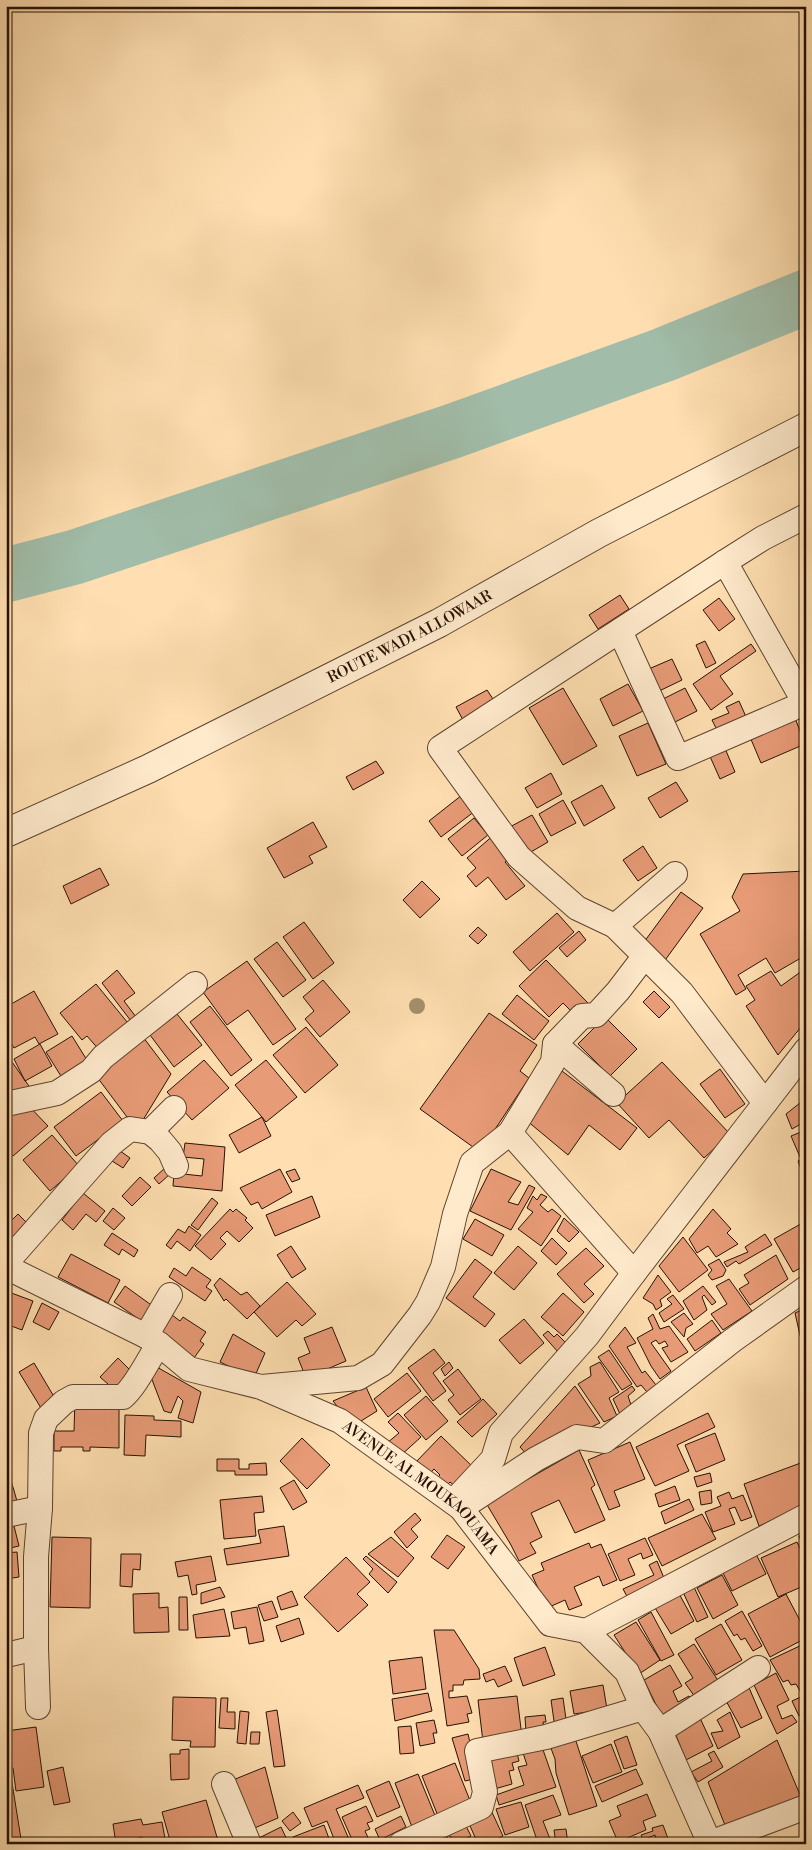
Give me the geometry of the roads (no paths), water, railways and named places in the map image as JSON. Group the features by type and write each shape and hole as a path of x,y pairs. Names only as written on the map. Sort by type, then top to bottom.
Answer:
{"street":[{"name":"ROUTE WADI ALLOWAAR","path":"6,833 148,769 439,623 599,533 806,427"},
{"path":"765,1103 682,993 615,926 577,908 519,857 440,748 725,562 763,538 806,516"},
{"path":"620,632 678,758 805,704 725,562"},
{"path":"615,926 675,874"},
{"path":"261,1387 358,1378 382,1364 428,1302 443,1267 455,1214 472,1163 510,1133 553,1062 555,1044 582,1016 596,1015 618,991 644,957"},
{"path":"6,1104 57,1093 91,1071 103,1057 195,984"},
{"path":"555,1044 613,1094"},
{"path":"457,1505 493,1459 501,1433 587,1336 634,1272 806,1050"},
{"path":"150,1132 174,1108"},
{"path":"6,1263 111,1144 130,1129 150,1132 160,1140 170,1152 176,1166"},
{"path":"510,1133 634,1272"},
{"name":"AVENUE AL MOUKAOUAMA","path":"6,1267 152,1340 189,1369 261,1387 340,1421 457,1505 550,1624 586,1631"},
{"path":"457,1505 577,1437 604,1442 733,1340 806,1288"},
{"path":"38,1707 36,1557 40,1508 41,1433 46,1419 73,1396 123,1396 132,1388 146,1363 152,1340 170,1296"},
{"path":"6,1516 40,1508"},
{"path":"806,1516 586,1631 627,1672 643,1708 660,1731 710,1843 806,1807"},
{"path":"6,1655 36,1648"},
{"path":"660,1731 758,1668"},
{"path":"401,1844 481,1807 485,1792 477,1751 546,1737 643,1708"},
{"path":"224,1784 249,1844"}],"waterway":[{"path":"6,575 75,557 453,431 663,355 806,297"}]}
